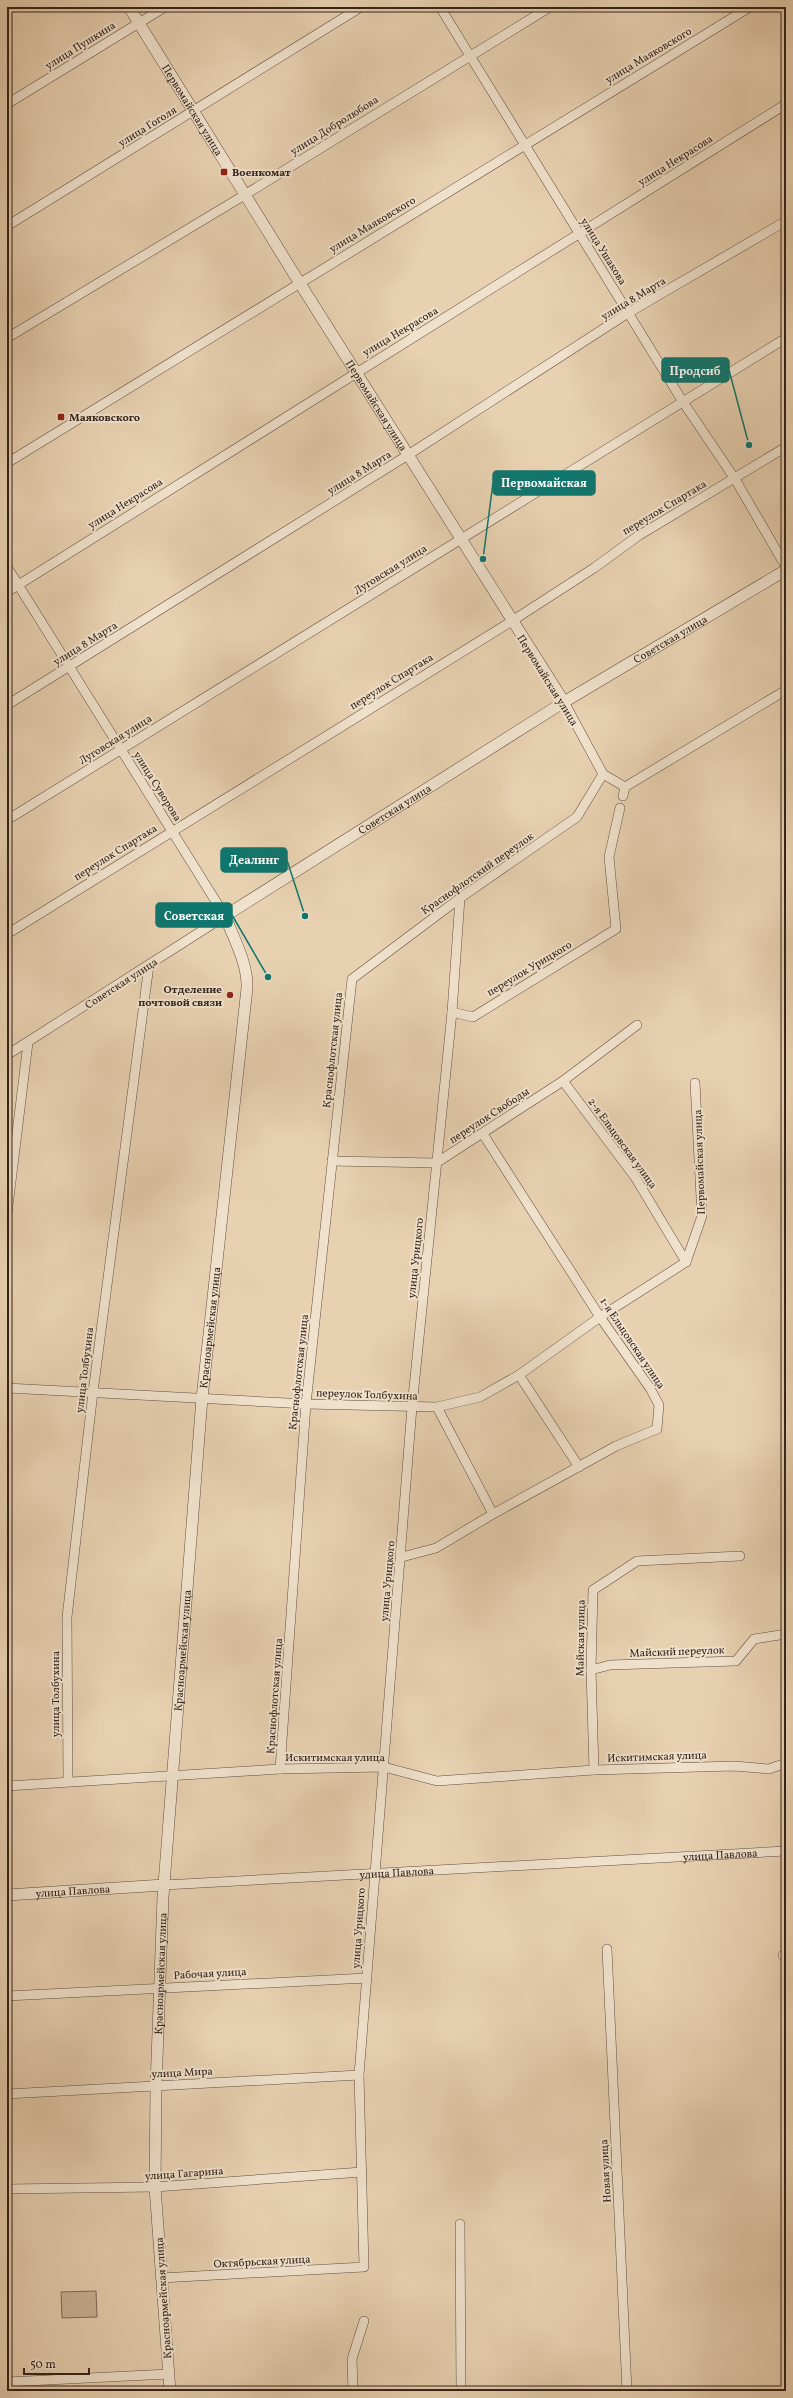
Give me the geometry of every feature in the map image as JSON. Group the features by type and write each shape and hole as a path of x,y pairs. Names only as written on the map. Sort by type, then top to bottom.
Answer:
{"street":[{"name":"Первомайская улица","path":"129,7 299,282 564,702 603,774"},
{"name":"улица Пушкина","path":"7,104 165,7"},
{"name":"улица Гоголя","path":"7,226 361,7"},
{"name":"улица Ушакова","path":"440,7 683,402 735,479 786,569"},
{"name":"улица Добролюбова","path":"7,338 550,7"},
{"name":"улица Маяковского","path":"7,462 750,7"},
{"name":"улица Некрасова","path":"7,592 356,372 580,235 786,104"},
{"name":"улица 8 Марта","path":"7,705 408,455 628,313 786,221"},
{"name":"Луговская улица","path":"7,820 786,338"},
{"name":"переулок Спартака","path":"7,934 512,621 594,568 638,536 786,447"},
{"name":"улица Суворова","path":"7,567 225,916"},
{"name":"Советская улица","path":"7,1055 564,702 786,569"},
{"path":"623,796 625,787 786,690"},
{"path":"603,774 625,787"},
{"name":"Краснофлотский переулок","path":"352,979 460,898 577,817 603,774"},
{"name":"переулок Урицкого","path":"452,1012 473,1017 616,929 610,856 620,808"},
{"name":"улица Урицкого","path":"364,2267 359,2075 402,1557 412,1407 452,1012 460,898"},
{"name":"Красноармейская улица","path":"170,2391 154,2187 159,1987 164,1885 174,1775 202,1398 247,979 225,916"},
{"name":"улица Толбухина","path":"68,1781 67,1616 93,1392 150,965"},
{"name":"Краснофлотская улица","path":"280,1769 306,1404 352,979"},
{"name":"переулок Свободы","path":"436,1163 563,1081 637,1025"},
{"path":"7,1214 28,1043"},
{"name":"2-я Ельцовская улица","path":"563,1081 635,1177 686,1262"},
{"name":"Первомайская улица","path":"686,1262 702,1216 695,1083"},
{"name":"1-я Ельцовская улица","path":"402,1557 436,1548 493,1514 616,1446 657,1429 659,1405 650,1388 600,1317 483,1134"},
{"path":"332,1161 436,1163"},
{"name":"переулок Толбухина","path":"7,1388 306,1404 437,1407 480,1397 519,1375 600,1317 686,1262"},
{"path":"519,1375 579,1467"},
{"path":"437,1407 493,1514"},
{"name":"Майская улица","path":"594,1770 591,1670 593,1590 637,1561 740,1556"},
{"name":"Майский переулок","path":"591,1670 610,1665 736,1661 754,1639 786,1634"},
{"name":"Искитимская улица","path":"7,1786 280,1769 384,1767 437,1781 594,1770 734,1766 769,1769 786,1763"},
{"name":"улица Павлова","path":"7,1895 375,1873 786,1851"},
{"name":"Новая улица","path":"607,1949 626,2391"},
{"name":"Рабочая улица","path":"7,1996 159,1987 367,1978"},
{"name":"улица Мира","path":"7,2094 359,2075"},
{"name":"улица Гагарина","path":"7,2189 154,2187 362,2172"},
{"path":"460,2224 461,2391"},
{"name":"Октябрьская улица","path":"161,2278 364,2267"},
{"path":"353,2391 352,2359 364,2320"},
{"path":"7,2382 169,2374"}],"shaded area":[{"path":"96,2291 97,2317 62,2318 61,2292"}],"place":[{"name":"Военкомат","path":"224,172"},
{"name":"Маяковского","path":"61,417"},
{"name":"Продсиб","path":"749,445"},
{"name":"Первомайская","path":"483,559"},
{"name":"Деалинг","path":"305,916"},
{"name":"Советская","path":"268,977"},
{"name":"Отделение почтовой связи","path":"230,995"}]}
